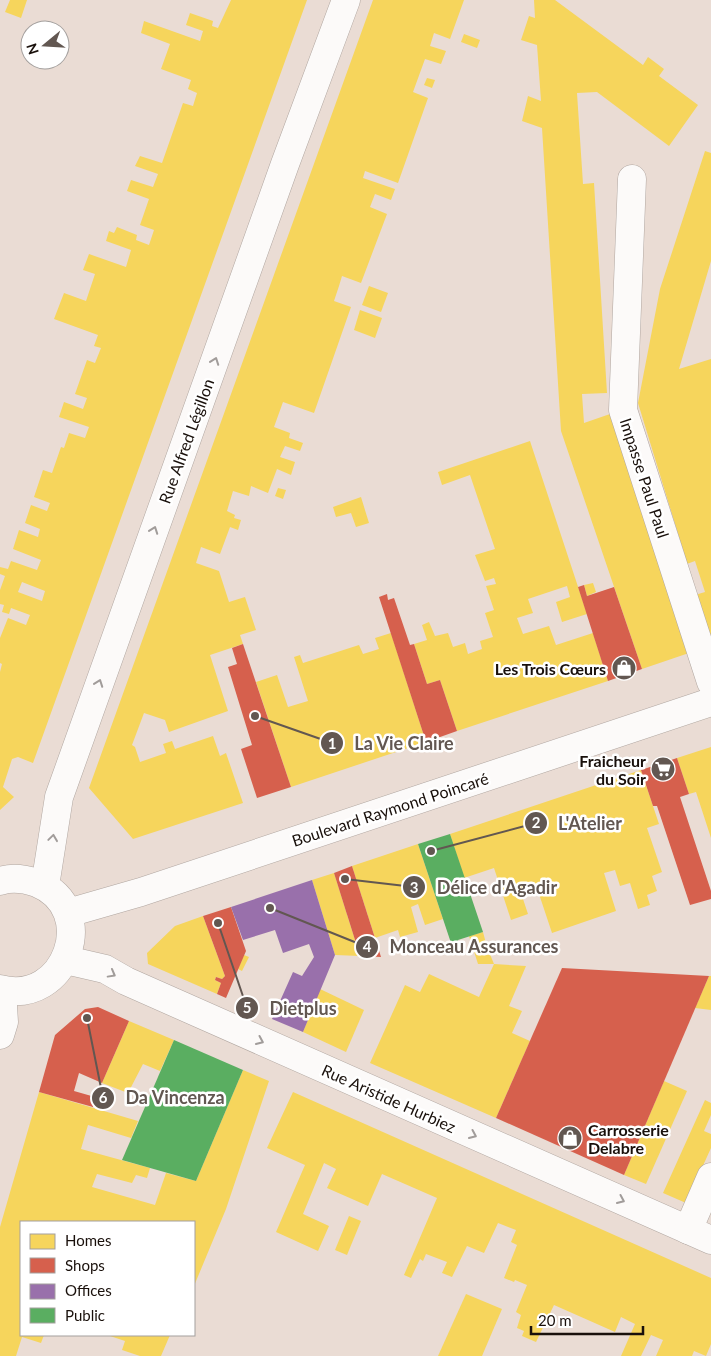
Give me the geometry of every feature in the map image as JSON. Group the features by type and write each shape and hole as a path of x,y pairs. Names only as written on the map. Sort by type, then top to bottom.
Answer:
{"street":[{"name":"Rue Alfred Légillon","path":"44,886 59,797 346,0"},
{"name":"Impasse Paul Paul","path":"632,178 623,410 711,682"},
{"name":"Boulevard Raymond Poincaré","path":"68,913 141,892 711,702"},
{"path":"0,881 26,879 44,886 58,898 68,913 71,929 71,945 66,960 54,975 39,986 21,991 1,989 4,1022 0,1035"},
{"name":"Rue Aristide Hurbiez","path":"66,960 105,970 699,1235"},
{"path":"699,1235 711,1177"}],"building: Homes":[{"path":"10,0 27,0 21,18 5,12"},
{"path":"231,0 307,0 33,763 18,757 12,759 3,787 14,797 0,810 0,672 2,664 0,663 0,638 8,618 26,625 30,615 11,608 9,614 2,612 4,605 0,604 0,590 5,576 0,574 0,567 8,569 11,561 37,570 41,560 13,549 19,530 38,537 40,529 25,523 31,505 47,511 50,503 34,497 43,470 52,473 61,447 64,448 69,433 85,438 89,427 59,417 64,402 83,409 87,398 75,394 87,360 95,363 101,348 94,346 98,335 54,319 64,293 86,301 95,274 83,270 89,254 126,267 131,250 106,241 109,231 114,233 117,227 137,235 136,240 149,245 154,230 140,225 149,199 127,191 131,180 153,187 158,174 135,166 140,156 162,163 183,103 193,106 197,93 188,89 191,80 161,69 170,44 141,33 144,21 200,41 203,31 186,25 190,13 213,21 212,26 218,28","holes":["22,582 45,591 42,601 18,592"]},
{"path":"373,0 464,0 450,39 434,33 430,46 446,51 441,64 425,59 413,92 428,98 398,183 365,171 363,178 395,189 391,200 375,194 370,207 387,214 361,283 342,276 334,301 351,307 314,413 283,402 274,427 290,433 289,438 303,443 300,451 285,446 280,457 295,462 291,475 277,469 268,493 251,486 249,496 233,491 227,511 235,515 234,518 241,520 238,530 230,527 220,554 201,547 196,563 219,571 229,602 245,597 256,630 240,635 243,644 210,655 228,711 169,732 165,720 144,713 132,745 135,747 140,762 166,753 163,744 172,741 175,749 213,736 220,756 226,753 243,803 133,839 89,788"},
{"path":"534,0 555,0 643,65 648,57 664,69 659,76 698,105 669,146 597,92 577,93 583,184 594,183 607,393 582,394 584,423 610,414 689,653 642,669 561,431 542,128 522,121 528,96 541,101 537,45 521,40 529,16 535,18"},
{"path":"464,34 480,40 477,48 461,42"},
{"path":"427,78 435,80 432,88 424,85"},
{"path":"705,151 711,153 711,261 679,369 711,359 711,642 695,595 705,592 695,561 684,565 680,551 683,550 638,403 660,289"},
{"path":"369,286 388,293 381,312 362,305"},
{"path":"360,310 382,318 375,338 354,330"},
{"path":"530,441 587,614 562,622 556,602 570,597 567,586 528,599 533,613 517,618 523,634 549,626 556,645 593,633 608,681 457,731 440,680 427,684 414,644 427,640 422,625 429,622 435,636 448,633 453,647 465,643 468,654 482,649 480,641 493,637 485,613 494,610 486,586 496,584 494,578 485,581 475,555 495,549 470,475 442,485 438,472"},
{"path":"278,488 286,490 283,499 275,496"},
{"path":"361,497 369,523 356,527 351,513 336,517 333,507"},
{"path":"593,583 596,592 587,596 584,585"},
{"path":"391,633 426,742 291,787 256,682 277,675 288,707 308,701 294,657 300,655 303,663 359,645 363,654 379,649 375,638"},
{"path":"711,747 711,838 696,792 689,794 677,758"},
{"path":"641,770 659,824 647,828 662,872 652,876 657,891 647,895 650,905 638,909 630,883 620,886 615,870 604,873 616,911 552,933 536,885 520,890 528,914 511,920 494,868 464,878 450,834"},
{"path":"418,844 443,919 425,925 418,904 411,907 418,932 400,937 398,930 375,938 352,866"},
{"path":"334,873 360,956 335,955 312,880"},
{"path":"203,916 225,976 222,979 216,977 215,980 221,983 217,994 148,964 147,953 175,926"},
{"path":"483,932 494,964 478,964 469,936"},
{"path":"244,955 249,957 242,971 238,969"},
{"path":"494,964 526,966 509,1006 522,1011 512,1033 530,1041 496,1118 370,1063 405,985 420,992 429,974 479,997"},
{"path":"709,976 711,976 711,1010 695,1008"},
{"path":"320,989 364,1010 346,1052 303,1032"},
{"path":"129,1021 174,1040 160,1071 143,1064 128,1093 102,1083"},
{"path":"243,1070 269,1081 226,1209 195,1284 195,1221 20,1221 20,1336 44,1336 41,1343 22,1337 16,1356 0,1356 0,1227 39,1092 138,1121 131,1138 88,1125 81,1149 150,1168 147,1178 136,1175 132,1183 97,1174 92,1187 155,1205 166,1173 196,1181"},
{"path":"664,1081 687,1091 646,1184 624,1175"},
{"path":"293,1092 711,1278 711,1344 706,1356 694,1351 692,1356 656,1356 663,1340 651,1335 641,1356 621,1356 635,1324 621,1317 615,1332 554,1305 536,1342 522,1336 524,1331 517,1328 521,1315 516,1312 527,1285 504,1278 517,1245 511,1242 516,1230 498,1223 484,1253 467,1246 452,1277 442,1273 447,1262 426,1254 423,1261 420,1259 411,1278 404,1275 437,1198 382,1174 368,1206 327,1188 336,1169 324,1163 303,1214 329,1226 318,1251 276,1232 305,1165 267,1148"},
{"path":"705,1100 711,1103 711,1115 704,1131 711,1134 711,1148 686,1203 663,1193"},
{"path":"349,1216 361,1221 347,1255 335,1250"},
{"path":"466,1294 502,1309 482,1356 438,1356"},
{"path":"110,1336 170,1336 161,1356 140,1356 122,1350 125,1341"}],"building: Shops":[{"path":"584,585 587,596 614,587 642,669 608,681 578,587"},
{"path":"387,594 388,600 394,598 410,645 414,644 427,684 440,680 457,731 426,742 379,597"},
{"path":"243,644 291,787 257,798 241,749 252,745 228,667 237,664 232,648"},
{"path":"677,758 689,794 680,797 711,891 711,899 690,905 657,806 653,806 641,770"},
{"path":"352,866 381,957 360,956 334,873"},
{"path":"231,907 246,951 226,998 217,994 221,983 215,980 216,977 222,979 225,976 203,916"},
{"path":"562,968 709,976 624,1175 496,1118"},
{"path":"98,1007 129,1021 102,1083 79,1073 74,1091 95,1097 93,1107 39,1092 55,1035 85,1009"}],"building: Offices":[{"path":"312,880 335,955 303,1032 272,1019 293,972 302,976 314,957 309,944 283,953 275,930 243,940 231,907"}],"building: Public":[{"path":"450,834 483,932 458,940 459,947 453,949 418,844"},
{"path":"174,1040 243,1070 196,1181 122,1160"}],"place":[{"name":"Les Trois Cœurs","path":"624,668"},
{"name":"La Vie Claire","path":"255,716"},
{"name":"Fraicheur du Soir","path":"663,769"},
{"name":"L'Atelier","path":"431,851"},
{"name":"Délice d'Agadir","path":"345,879"},
{"name":"Monceau Assurances","path":"270,908"},
{"name":"Dietplus","path":"218,923"},
{"name":"Da Vincenza","path":"87,1018"},
{"name":"Carrosserie Delabre","path":"570,1138"}]}
